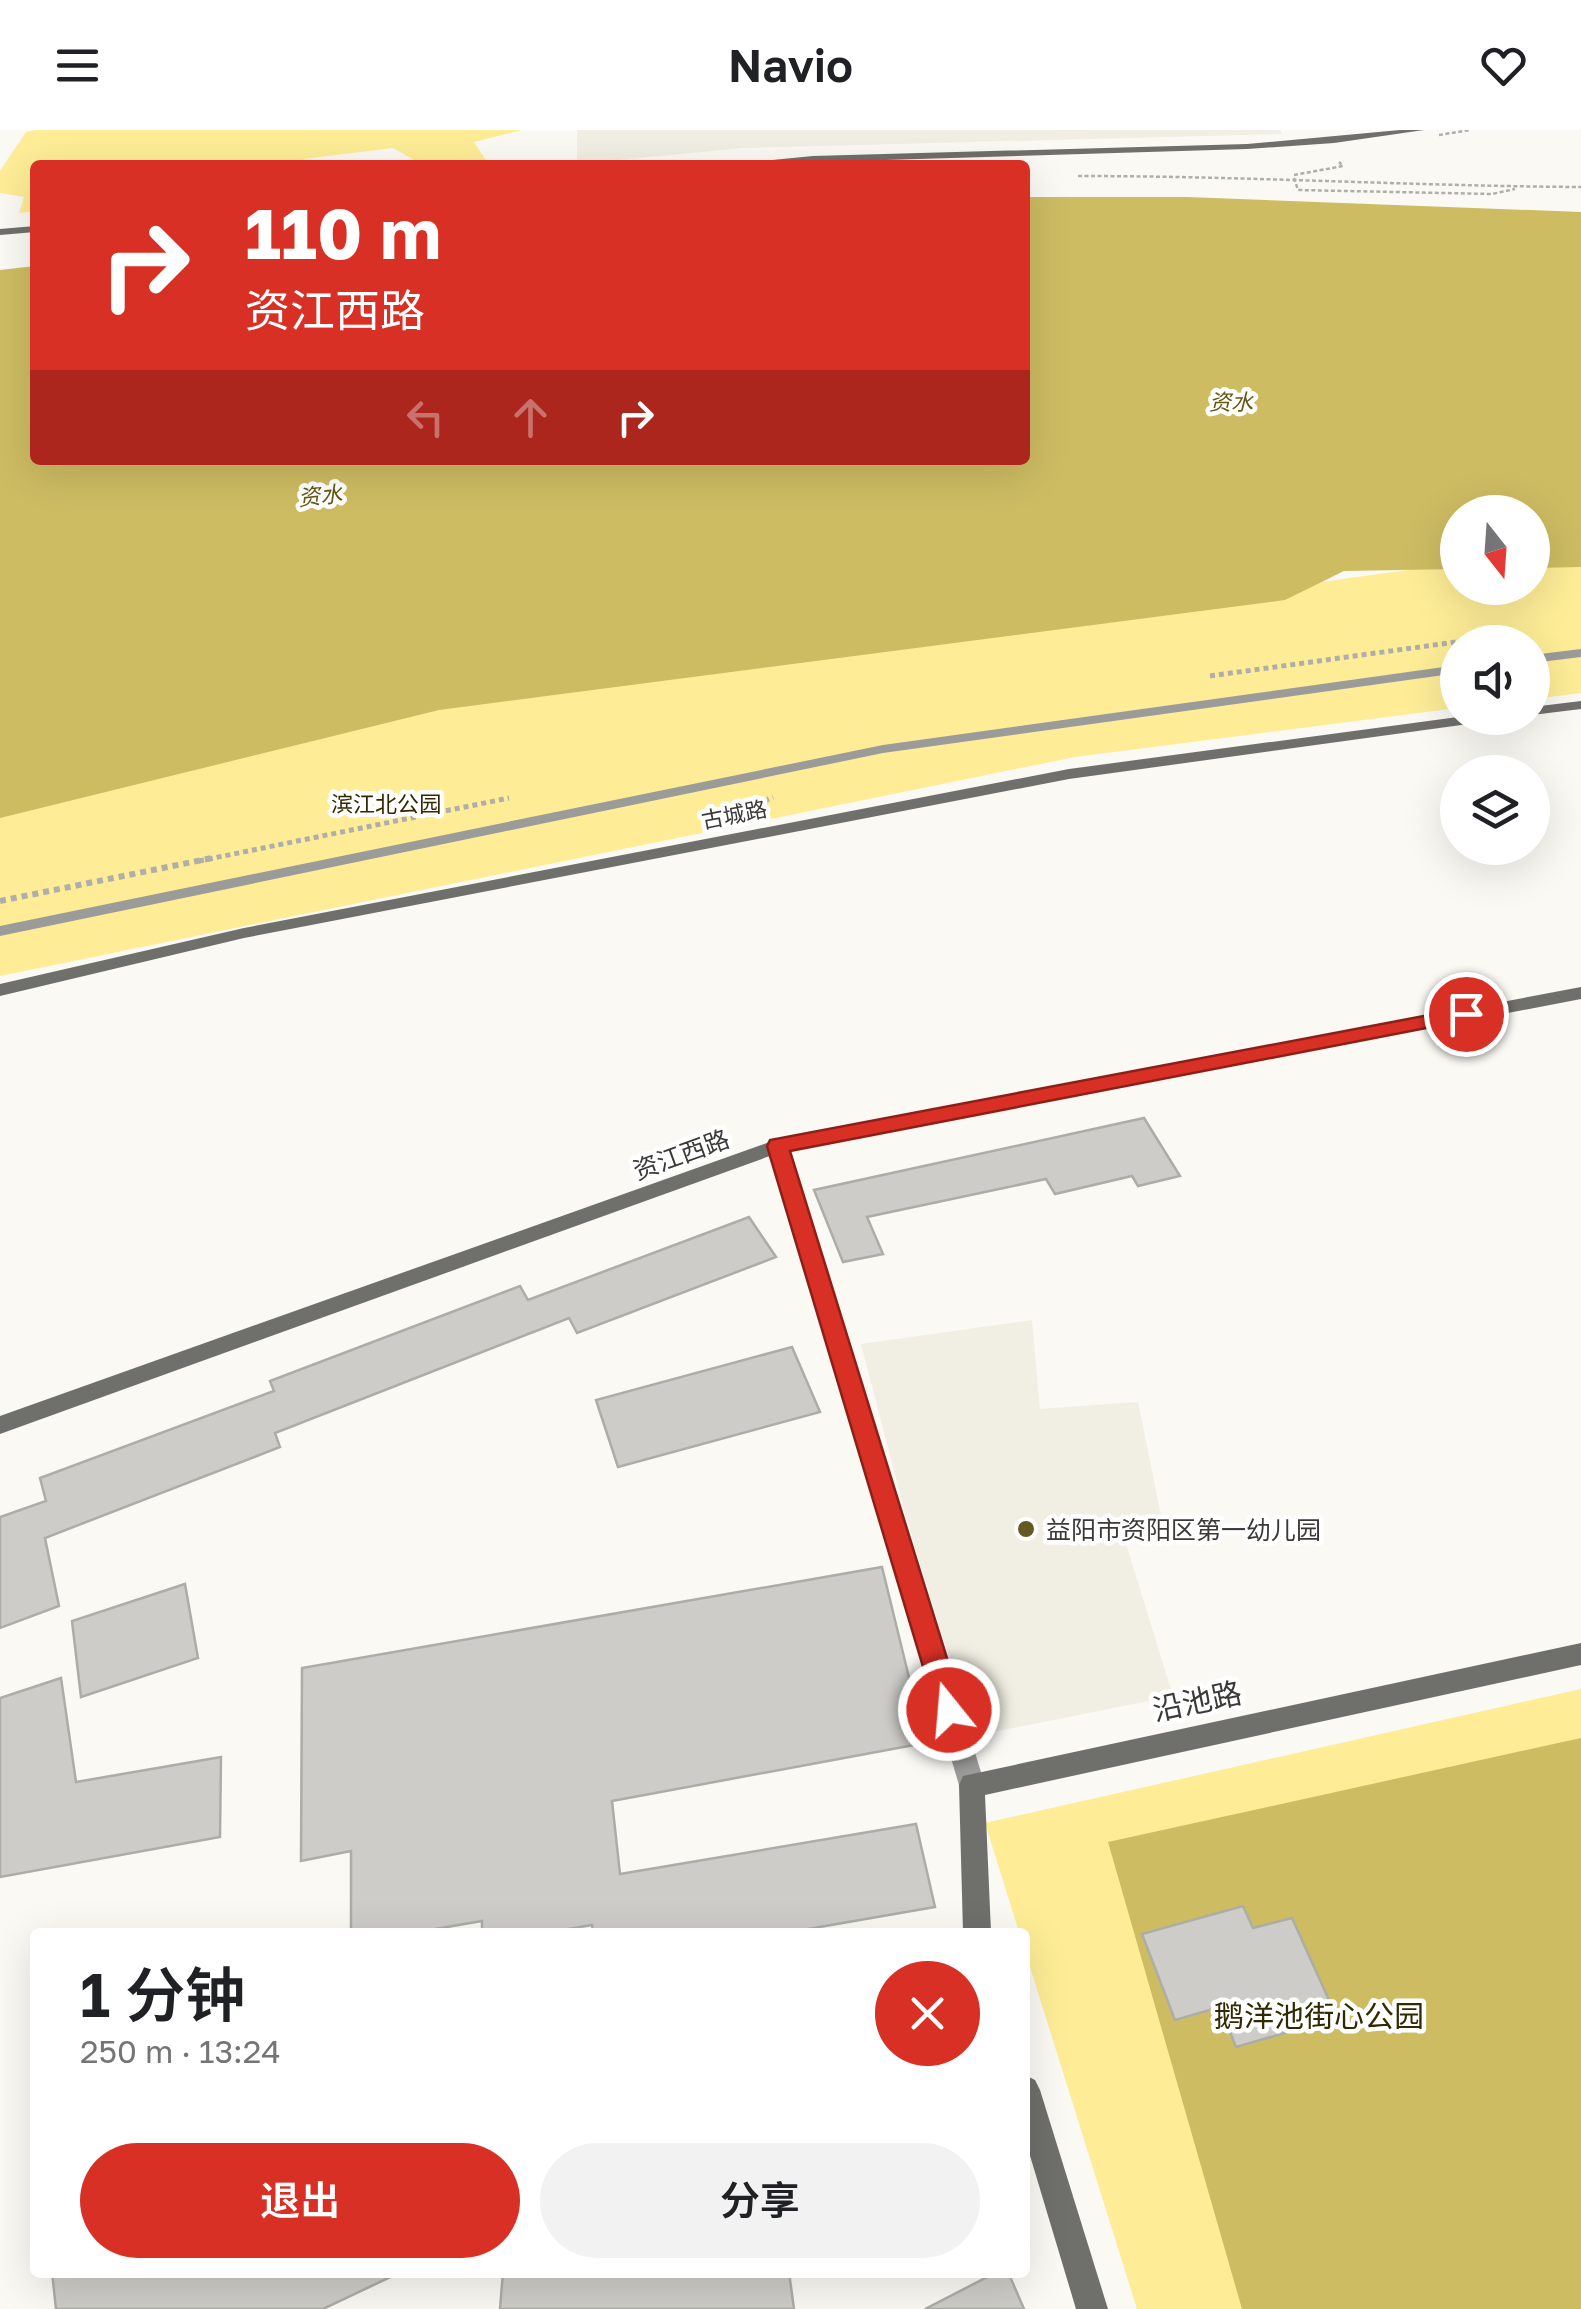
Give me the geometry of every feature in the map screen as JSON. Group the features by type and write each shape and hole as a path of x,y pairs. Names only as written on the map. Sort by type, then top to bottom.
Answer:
{"street":[{"path":"791,160 868,154 1222,148 1420,130"},
{"path":"0,232 30,229"},
{"path":"1550,657 1581,653"},
{"path":"0,931 883,749 1440,672"},
{"path":"1550,709 1581,705"},
{"name":"古城路","path":"0,990 244,933 1069,774 1440,724"},
{"name":"资江西路","path":"0,1425 778,1146 1581,992"},
{"path":"778,1146 972,1785 976,1928"},
{"name":"沿池路","path":"972,1785 1581,1654"},
{"path":"1030,2106 1092,2309"}],"path":[{"path":"1070,176 1581,187"},
{"path":"1294,178 1298,190 1492,194 1526,186"}],"shaded area":[{"path":"577,130 1280,130 1282,134 743,148 577,160"},
{"name":"益阳市资阳区第一幼儿园","path":"1032,1320 1040,1409 1138,1402 1163,1525 1123,1534 1173,1696 973,1736 905,1513 861,1344"}],"green space":[{"path":"522,130 474,142 486,160 414,160 393,148 304,160 30,160 30,212 19,213 24,197 0,193 0,171 26,132"},
{"name":"滨江北公园","path":"1581,551 1581,693 1550,697 1550,625 1440,625 1440,710 1075,757 0,976 0,802 372,716 1440,565 1440,605 1550,605 1550,552"},
{"name":"鹅洋池街心公园","path":"1581,1689 1581,2309 1137,2309 1030,1967 1030,1928 1018,1928 985,1823"}],"water":[{"name":"资水","path":"1030,197 1187,197 1581,212 1581,567 1550,568 1550,495 1440,495 1440,569 1344,571 1285,600 439,710 0,818 0,270 30,267 30,465 1030,465"},
{"name":"鹅洋池街心公园","path":"1581,1738 1581,2309 1242,2309 1108,1842"}],"building":[{"path":"1144,1118 1180,1176 1138,1186 1132,1176 1055,1194 1046,1179 867,1217 883,1254 843,1262 814,1190"},
{"path":"749,1217 776,1257 577,1333 569,1318 275,1433 280,1447 45,1538 59,1606 0,1628 0,1517 46,1501 40,1478 274,1391 270,1381 520,1286 528,1300"},
{"path":"792,1347 820,1412 618,1467 596,1400"},
{"path":"882,1567 925,1743 612,1801 620,1874 916,1824 935,1907 814,1928 482,1928 482,1921 441,1928 351,1928 351,1851 301,1861 302,1668"},
{"path":"185,1584 198,1658 81,1697 72,1621"},
{"path":"61,1678 76,1782 221,1757 220,1837 0,1877 0,1698"},
{"path":"1243,1906 1253,1928 1292,1918 1337,2018 1236,2047 1220,2007 1175,2020 1142,1934"},
{"path":"53,2278 388,2278 323,2309 56,2309"},
{"path":"503,2278 790,2278 794,2309 500,2309"},
{"path":"985,2278 1011,2278 1024,2309 925,2309"}],"place":[{"name":"益阳市资阳区第一幼儿园","path":"1026,1529"}],"route":[{"path":"949,1710 778,1146 1466,1014"}]}
